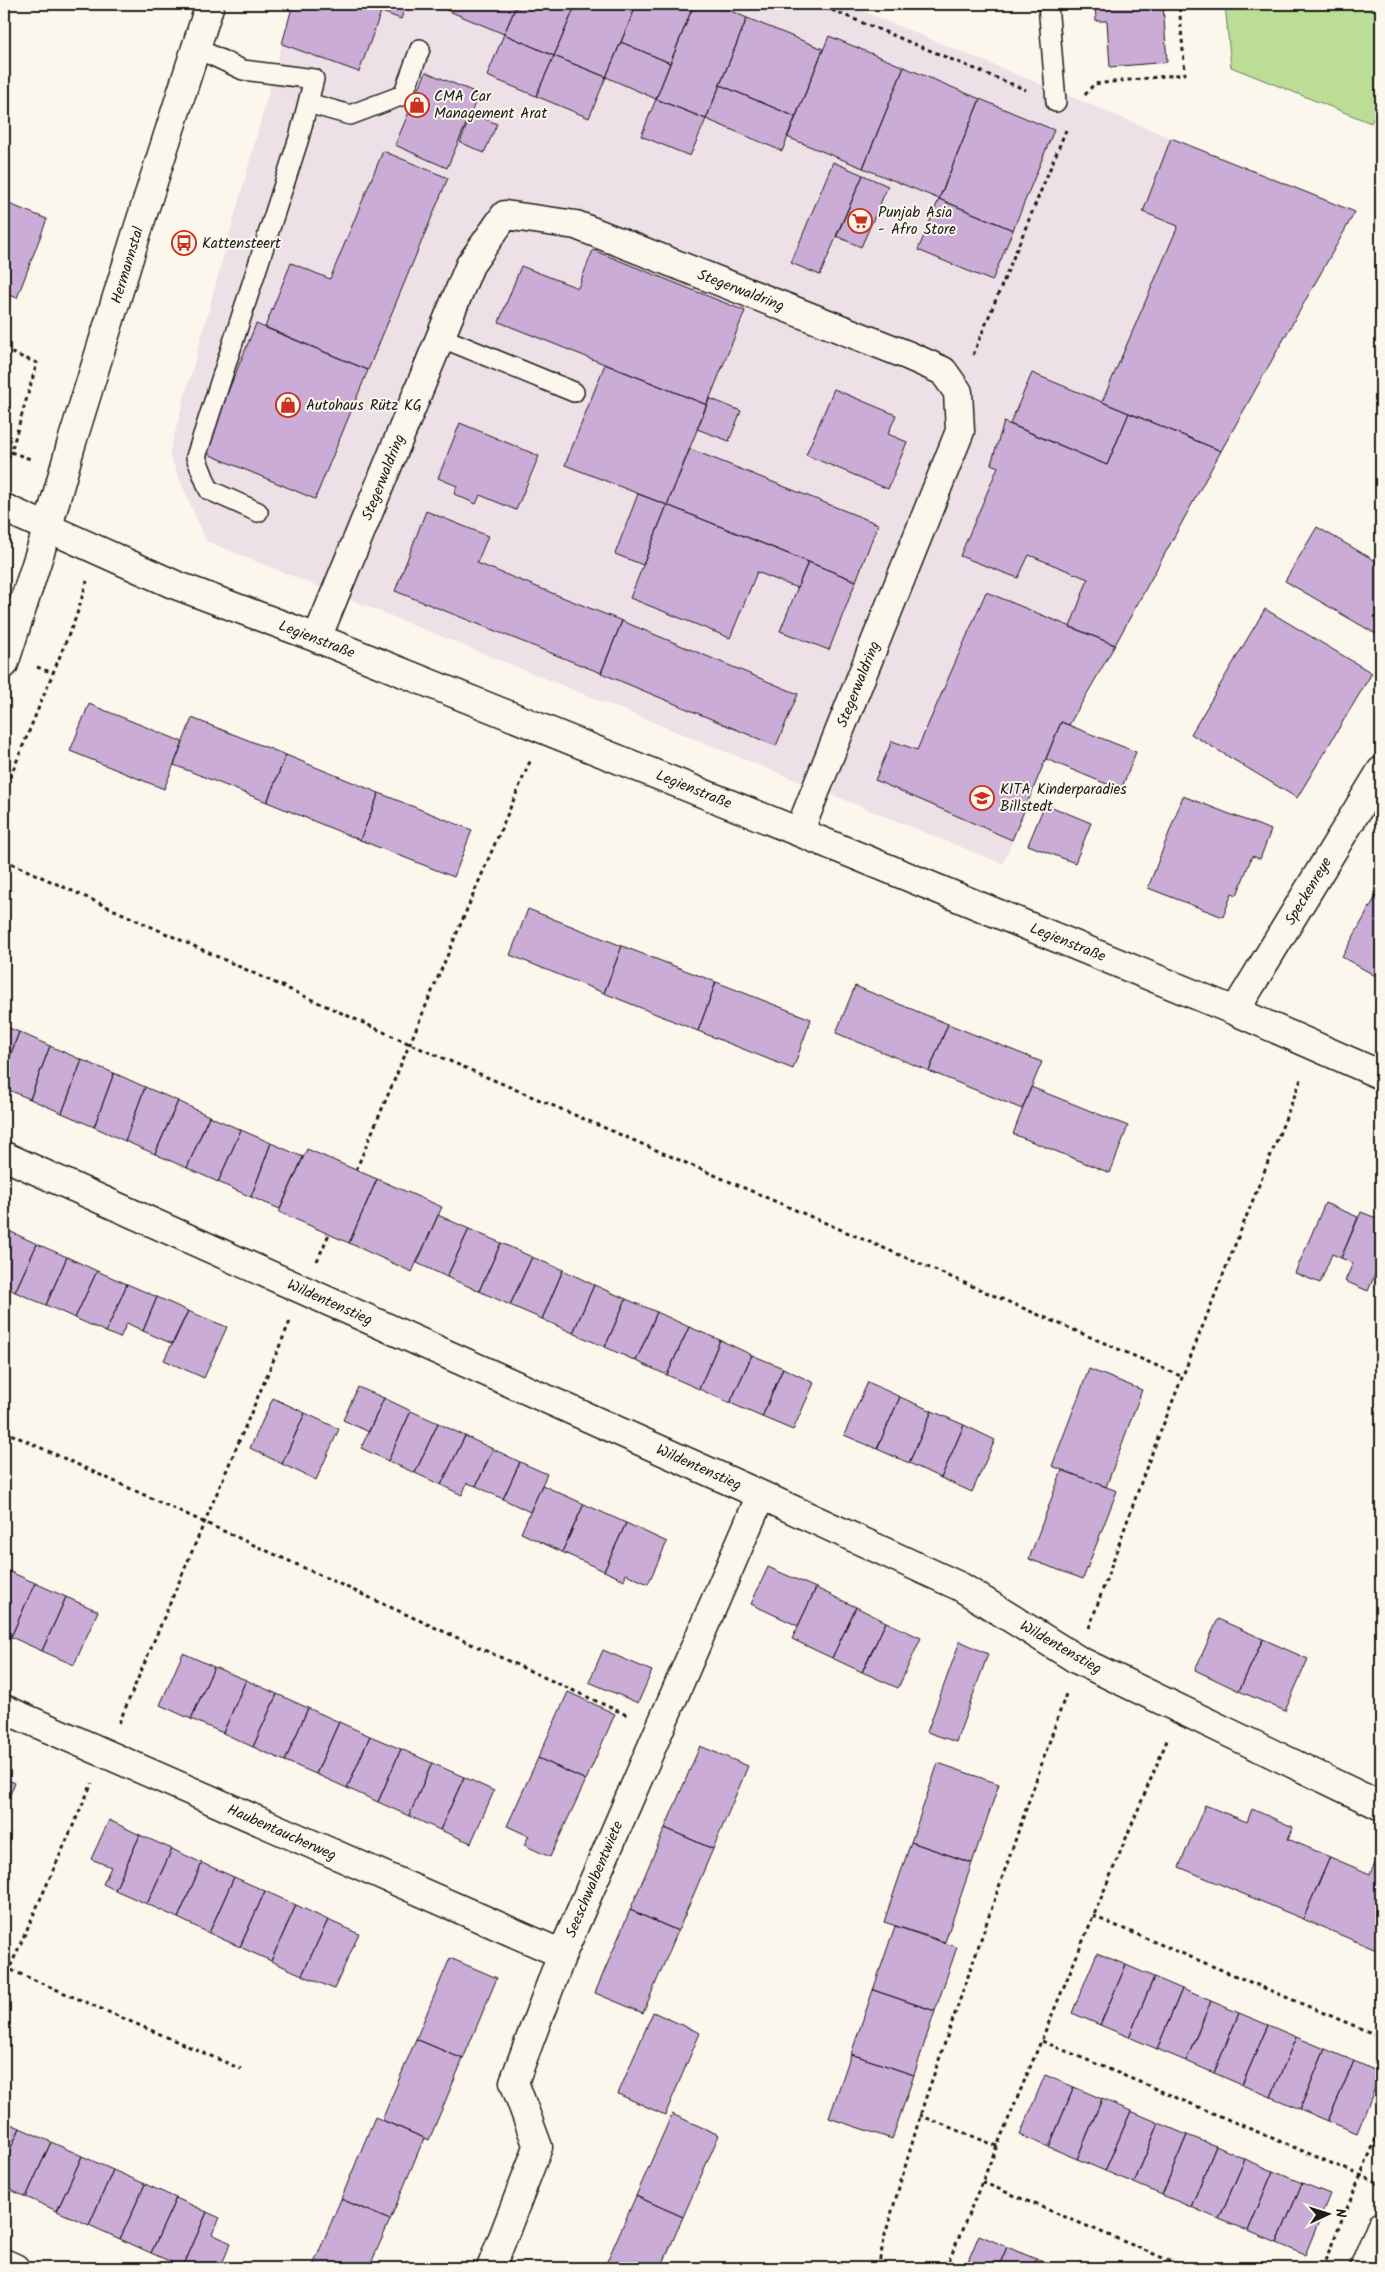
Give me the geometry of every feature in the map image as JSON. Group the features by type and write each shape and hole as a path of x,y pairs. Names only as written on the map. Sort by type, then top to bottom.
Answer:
{"street":[{"name":"Hermannstal","path":"48,527 63,472 210,4"},
{"name":"Stegerwaldring","path":"317,638 470,265 506,215 576,225 907,355 943,371 958,392 960,431 799,832"},
{"name":"Legienstraße","path":"4,508 173,584 317,638 799,832 1235,1011 1381,1075"},
{"path":"4,664 48,527"},
{"name":"Speckenreye","path":"1235,1011 1381,771"},
{"name":"Wildentenstieg","path":"4,1156 761,1495 961,1587 1078,1660 1381,1806"},
{"name":"Seeschwalbentwiete","path":"491,2268 538,2147 514,2082 562,1954 761,1495"},
{"name":"Haubentaucherweg","path":"4,1708 105,1755 562,1954"},
{"path":"1364,2268 1381,2226"},
{"path":"4,2263 15,2268"}],"lane":[{"path":"1048,4 1056,102"},
{"path":"196,48 244,70 314,79 293,156 196,457 209,490 258,512"},
{"path":"308,103 350,115 403,95 420,49"},
{"path":"440,337 574,392"}],"path":[{"path":"816,4 1074,110"},
{"path":"958,392 1074,110 1094,84 1185,74 1179,4"},
{"path":"4,350 37,363 11,452 4,465"},
{"path":"11,452 63,472"},
{"path":"4,792 76,617 98,550"},
{"path":"356,1170 544,729"},
{"path":"4,860 410,1044 1183,1377"},
{"path":"4,1981 105,1755 329,1234"},
{"path":"4,1431 659,1730"},
{"path":"946,2268 1180,1709"},
{"path":"1093,1916 1381,2038"},
{"path":"4,1967 241,2069"},
{"path":"1042,2041 1381,2184"},
{"path":"920,2115 997,2146"},
{"path":"1322,2268 1381,2127"},
{"path":"982,2182 1187,2268"}],"shaded area":[{"path":"293,4 845,4 1355,212 1069,725 1061,722 1003,864 206,541 169,454"}],"green space":[{"path":"1225,4 1381,4 1381,102 1371,123 1231,67"}],"building":[{"path":"293,4 360,4 381,12 359,72 282,44"},
{"path":"360,4 406,4 401,19"},
{"path":"447,4 517,4 504,34 444,9"},
{"path":"517,4 576,4 554,56 504,34"},
{"path":"576,4 637,4 606,77 554,56"},
{"path":"637,4 694,4 670,63 621,42"},
{"path":"694,4 715,4 747,18 706,119 656,99"},
{"path":"1095,4 1163,4 1167,62 1110,67 1107,21 1096,21"},
{"path":"747,18 823,49 796,117 720,85"},
{"path":"504,34 554,56 536,96 487,76"},
{"path":"829,36 904,67 863,168 787,137"},
{"path":"621,42 670,63 656,99 606,77"},
{"path":"554,56 606,77 589,118 536,96"},
{"path":"904,67 980,99 939,199 863,168"},
{"path":"426,72 479,94 447,168 395,145"},
{"path":"720,85 796,117 782,151 706,119"},
{"path":"656,99 706,119 690,156 641,136"},
{"path":"980,99 1054,130 1013,230 939,199"},
{"path":"472,113 497,124 484,153 460,142"},
{"path":"1171,138 1355,212 1221,451 1102,402 1178,226 1143,212"},
{"path":"383,151 448,178 368,370 265,327 291,263 330,279"},
{"path":"833,162 863,175 820,275 791,263"},
{"path":"863,175 888,186 861,247 836,236"},
{"path":"939,199 1013,230 992,281 918,250"},
{"path":"4,202 47,219 17,298 4,293"},
{"path":"593,250 745,311 707,405 499,322 521,266 578,288"},
{"path":"256,324 368,370 315,499 203,452"},
{"path":"605,364 707,405 667,505 565,465"},
{"path":"1032,373 1129,413 1107,465 1010,424"},
{"path":"834,389 896,415 888,434 907,442 888,489 806,455"},
{"path":"709,398 741,411 729,441 697,429"},
{"path":"1129,413 1221,451 1115,645 1070,627 1088,579 1029,555 1018,578 960,556 998,467 991,464 1004,422 1107,465"},
{"path":"460,423 539,456 516,510 480,495 476,504 454,494 457,486 438,478"},
{"path":"690,449 878,524 856,581 667,505"},
{"path":"638,494 667,505 643,565 615,554"},
{"path":"667,505 808,562 797,588 757,572 730,638 630,598"},
{"path":"1381,505 1381,519 1375,515"},
{"path":"426,511 488,536 477,563 622,621 601,673 395,591"},
{"path":"1317,527 1381,564 1381,637 1285,581"},
{"path":"808,562 856,581 829,650 780,631"},
{"path":"986,592 1115,645 1069,725 1061,722 1012,840 875,780 892,741 917,750"},
{"path":"1265,609 1372,673 1297,798 1191,734"},
{"path":"622,621 798,694 776,746 601,673"},
{"path":"89,704 183,742 164,789 70,751"},
{"path":"192,718 286,755 267,802 174,765"},
{"path":"1061,722 1136,752 1121,790 1046,759"},
{"path":"286,755 379,793 360,840 267,802"},
{"path":"379,793 472,830 454,877 360,840"},
{"path":"1183,796 1271,830 1260,859 1252,856 1237,895 1232,893 1223,917 1148,888"},
{"path":"1045,804 1091,823 1075,863 1028,845"},
{"path":"1381,890 1381,979 1342,957"},
{"path":"528,909 622,946 604,993 510,955"},
{"path":"622,946 716,982 698,1031 604,993"},
{"path":"716,982 811,1019 793,1069 698,1031"},
{"path":"855,986 948,1024 929,1071 836,1033"},
{"path":"948,1024 1042,1062 1022,1109 929,1071"},
{"path":"4,1026 19,1032 4,1072"},
{"path":"19,1032 50,1046 30,1099 4,1088 4,1072"},
{"path":"50,1046 82,1060 62,1113 30,1099"},
{"path":"82,1060 114,1073 94,1127 62,1113"},
{"path":"114,1073 145,1087 125,1141 94,1127"},
{"path":"145,1087 178,1101 155,1154 125,1141"},
{"path":"1031,1087 1128,1126 1110,1173 1013,1134"},
{"path":"178,1101 209,1116 187,1168 155,1154"},
{"path":"209,1116 241,1130 218,1182 187,1168"},
{"path":"241,1130 271,1143 251,1197 218,1182"},
{"path":"271,1143 303,1157 280,1209 251,1197"},
{"path":"307,1149 377,1179 349,1243 279,1212"},
{"path":"377,1179 442,1207 412,1272 349,1243"},
{"path":"1325,1203 1358,1217 1341,1258 1332,1254 1320,1283 1295,1273"},
{"path":"1361,1212 1381,1220 1381,1260 1368,1291 1345,1281 1353,1263 1341,1258"},
{"path":"438,1215 469,1229 447,1277 417,1263"},
{"path":"469,1229 501,1243 479,1291 447,1277"},
{"path":"7,1230 37,1244 15,1292 4,1286 4,1237"},
{"path":"501,1243 532,1257 510,1305 479,1291"},
{"path":"37,1244 67,1257 46,1305 15,1292"},
{"path":"67,1257 97,1271 75,1318 46,1305"},
{"path":"532,1257 563,1270 542,1319 510,1305"},
{"path":"563,1270 594,1285 573,1333 542,1319"},
{"path":"97,1271 127,1284 106,1332 75,1318"},
{"path":"127,1284 157,1297 143,1331 127,1323 120,1338 106,1332"},
{"path":"594,1285 626,1299 605,1347 573,1333"},
{"path":"157,1297 188,1311 173,1344 143,1331"},
{"path":"626,1299 657,1312 636,1361 605,1347"},
{"path":"188,1311 227,1327 204,1378 164,1360"},
{"path":"657,1312 689,1327 667,1375 636,1361"},
{"path":"689,1327 720,1340 699,1389 667,1375"},
{"path":"720,1340 752,1355 730,1403 699,1389"},
{"path":"752,1355 783,1368 762,1417 730,1403"},
{"path":"783,1368 814,1383 793,1430 762,1417"},
{"path":"1089,1369 1142,1390 1106,1487 1052,1466"},
{"path":"868,1382 900,1397 877,1449 844,1435"},
{"path":"358,1387 384,1398 369,1432 343,1420"},
{"path":"900,1397 932,1411 909,1463 877,1449"},
{"path":"273,1398 305,1413 282,1464 250,1448"},
{"path":"384,1398 411,1411 388,1461 361,1448"},
{"path":"411,1411 438,1423 415,1473 388,1461"},
{"path":"932,1411 964,1425 941,1478 909,1463"},
{"path":"305,1413 339,1429 316,1480 282,1464"},
{"path":"438,1423 465,1436 441,1485 415,1473"},
{"path":"964,1425 995,1440 972,1492 941,1478"},
{"path":"465,1436 493,1449 476,1486 467,1483 462,1495 441,1485"},
{"path":"493,1449 520,1462 503,1499 476,1486"},
{"path":"520,1462 547,1474 530,1512 503,1499"},
{"path":"1062,1470 1117,1491 1083,1579 1029,1559"},
{"path":"542,1485 584,1504 562,1552 521,1533"},
{"path":"584,1504 626,1523 604,1571 562,1552"},
{"path":"626,1523 667,1542 648,1584 626,1574 624,1580 604,1571"},
{"path":"768,1567 816,1588 798,1626 751,1604"},
{"path":"4,1569 35,1583 11,1637 4,1633"},
{"path":"35,1583 66,1597 42,1651 11,1637"},
{"path":"816,1588 856,1607 832,1658 792,1639"},
{"path":"66,1597 98,1611 74,1665 42,1651"},
{"path":"856,1607 886,1622 862,1672 832,1658"},
{"path":"1218,1619 1263,1639 1239,1691 1195,1670"},
{"path":"886,1622 921,1638 898,1688 862,1672"},
{"path":"1263,1639 1308,1659 1285,1711 1239,1691"},
{"path":"960,1641 988,1654 956,1742 927,1732"},
{"path":"603,1650 652,1671 638,1703 589,1682"},
{"path":"183,1653 214,1667 191,1719 160,1705"},
{"path":"214,1667 246,1680 223,1733 191,1719"},
{"path":"246,1680 277,1694 253,1747 223,1733"},
{"path":"568,1692 615,1714 586,1780 538,1758"},
{"path":"277,1694 308,1708 285,1761 253,1747"},
{"path":"308,1708 339,1722 316,1774 285,1761"},
{"path":"339,1722 370,1736 347,1788 316,1774"},
{"path":"370,1736 401,1749 378,1802 347,1788"},
{"path":"700,1746 748,1766 713,1849 665,1828"},
{"path":"401,1749 432,1763 409,1816 378,1802"},
{"path":"538,1758 586,1780 550,1857 524,1845 529,1836 507,1826"},
{"path":"432,1763 464,1777 440,1830 409,1816"},
{"path":"938,1763 999,1784 972,1863 911,1842"},
{"path":"464,1777 494,1791 471,1843 440,1830"},
{"path":"4,1778 15,1783 4,1808"},
{"path":"1205,1805 1247,1822 1252,1809 1293,1827 1288,1839 1330,1857 1303,1919 1179,1867"},
{"path":"109,1820 140,1835 115,1890 103,1884 111,1867 91,1859"},
{"path":"665,1828 713,1849 678,1931 630,1910"},
{"path":"140,1835 172,1849 147,1904 115,1890"},
{"path":"911,1842 972,1863 945,1942 884,1922"},
{"path":"172,1849 202,1863 178,1918 147,1904"},
{"path":"1330,1857 1370,1874 1376,1861 1381,1864 1381,1952 1303,1919"},
{"path":"202,1863 234,1877 209,1933 178,1918"},
{"path":"234,1877 265,1891 240,1947 209,1933"},
{"path":"265,1891 296,1905 271,1961 240,1947"},
{"path":"296,1905 328,1920 302,1975 271,1961"},
{"path":"630,1910 678,1931 643,2013 595,1993"},
{"path":"328,1920 359,1934 334,1989 302,1975"},
{"path":"895,1926 957,1947 935,2011 873,1990"},
{"path":"1097,1953 1126,1965 1100,2025 1072,2013"},
{"path":"450,1958 497,1978 463,2059 416,2039"},
{"path":"1126,1965 1154,1977 1129,2037 1100,2025"},
{"path":"1154,1977 1182,1989 1157,2049 1129,2037"},
{"path":"1182,1989 1211,2001 1186,2061 1157,2049"},
{"path":"873,1990 935,2011 914,2075 851,2054"},
{"path":"1211,2001 1239,2013 1214,2073 1186,2061"},
{"path":"653,2012 700,2033 665,2115 618,2094"},
{"path":"1239,2013 1268,2025 1242,2085 1214,2073"},
{"path":"1268,2025 1296,2037 1271,2097 1242,2085"},
{"path":"1296,2037 1325,2049 1300,2109 1271,2097"},
{"path":"416,2039 463,2059 429,2140 382,2120"},
{"path":"1325,2049 1354,2061 1328,2121 1300,2109"},
{"path":"851,2054 914,2075 892,2139 829,2118"},
{"path":"1354,2061 1381,2073 1357,2133 1328,2121"},
{"path":"1045,2075 1074,2087 1049,2147 1020,2135"},
{"path":"1074,2087 1102,2099 1077,2159 1049,2147"},
{"path":"1102,2099 1131,2111 1105,2171 1077,2159"},
{"path":"1131,2111 1159,2123 1134,2183 1105,2171"},
{"path":"672,2114 719,2135 683,2217 636,2196"},
{"path":"375,2117 424,2138 390,2220 341,2199"},
{"path":"4,2121 20,2128 4,2163"},
{"path":"1159,2123 1187,2135 1162,2195 1134,2183"},
{"path":"20,2128 51,2142 26,2197 4,2187 4,2163"},
{"path":"1187,2135 1216,2146 1191,2207 1162,2195"},
{"path":"51,2142 82,2156 57,2211 26,2197"},
{"path":"1216,2146 1245,2159 1219,2219 1191,2207"},
{"path":"82,2156 113,2170 89,2225 57,2211"},
{"path":"1245,2159 1273,2171 1248,2231 1219,2219"},
{"path":"113,2170 145,2184 120,2239 89,2225"},
{"path":"1273,2171 1302,2183 1277,2243 1248,2231"},
{"path":"1302,2183 1330,2194 1305,2255 1277,2243"},
{"path":"145,2184 176,2198 151,2253 120,2239"},
{"path":"636,2196 683,2217 661,2268 604,2268"},
{"path":"176,2198 207,2212 183,2267 151,2253"},
{"path":"341,2199 390,2220 369,2268 312,2268"},
{"path":"207,2212 220,2218 212,2234 231,2243 220,2268 184,2268 183,2267"},
{"path":"979,2235 1007,2247 998,2268 965,2268"},
{"path":"1007,2247 1036,2259 1032,2268 998,2268"},
{"path":"1036,2259 1058,2268 1032,2268"}],"place":[{"name":"CMA Car Management Arat","path":"417,105"},
{"name":"Punjab Asia - Afro Store","path":"860,221"},
{"name":"Kattensteert","path":"184,243"},
{"name":"Autohaus Rütz KG","path":"288,405"},
{"name":"KITA Kinderparadies Billstedt","path":"982,798"}]}
